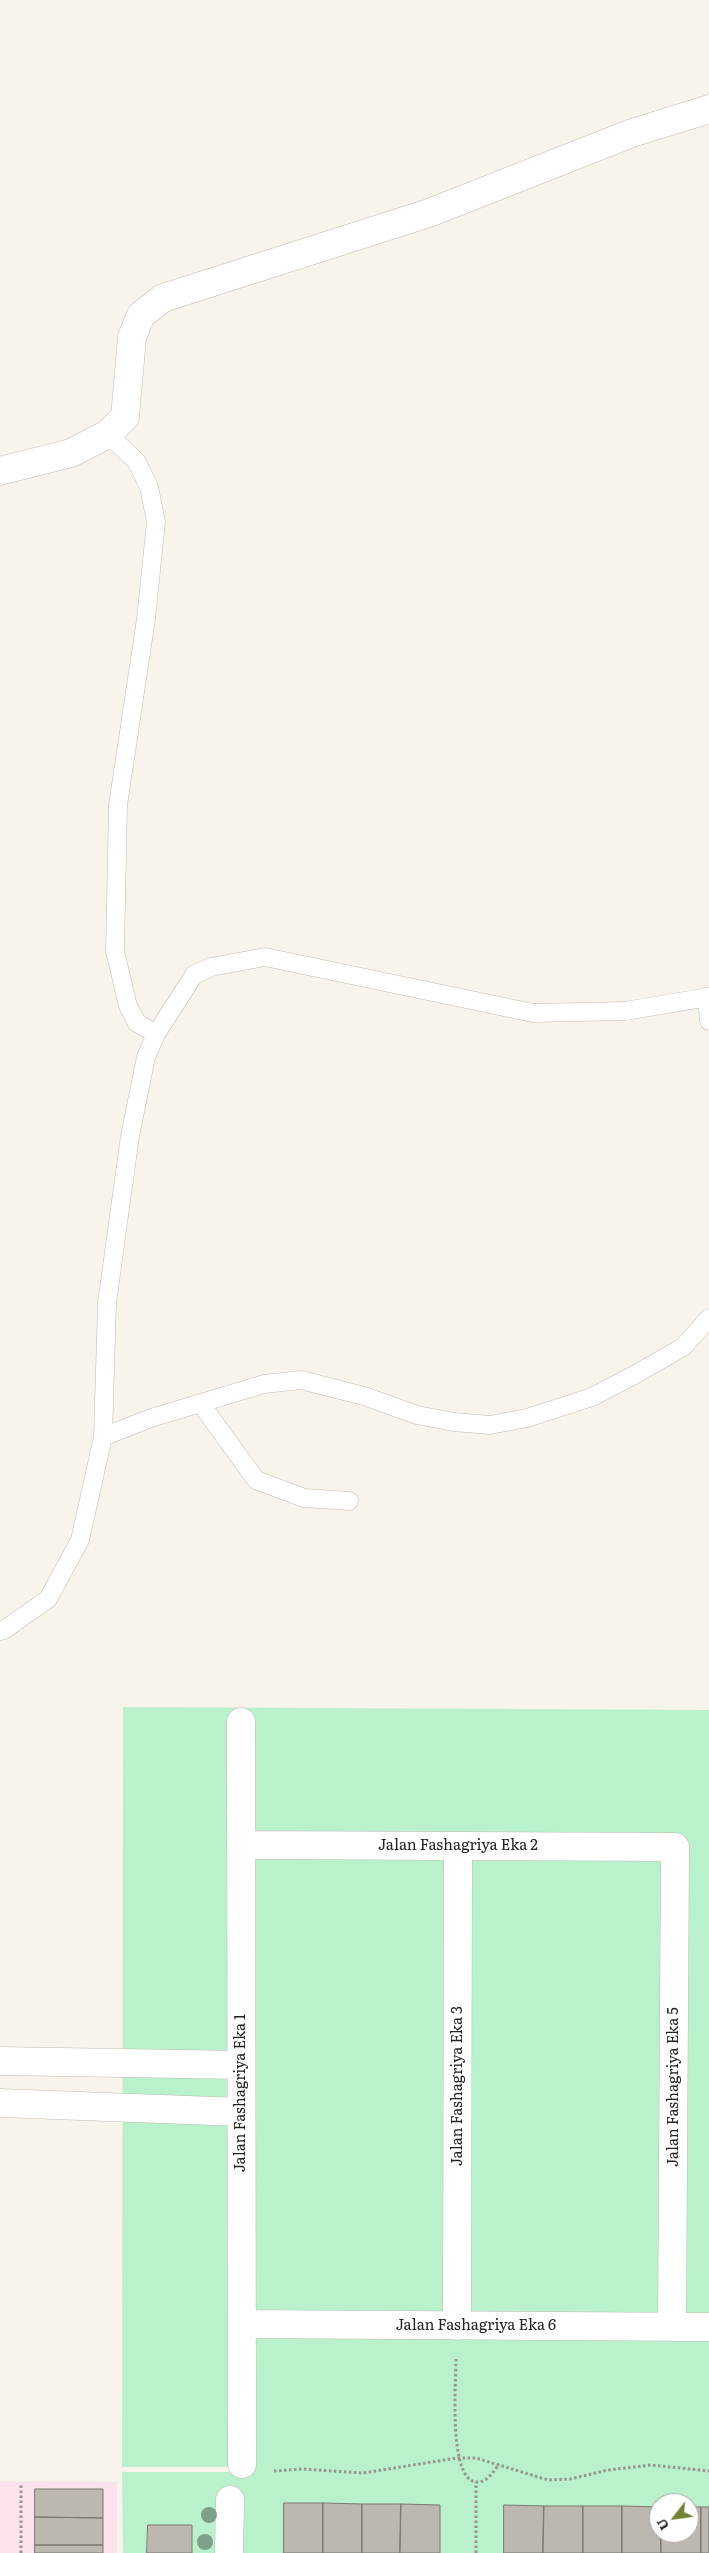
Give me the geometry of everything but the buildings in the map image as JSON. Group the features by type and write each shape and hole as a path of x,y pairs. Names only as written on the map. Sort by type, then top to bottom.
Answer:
{"street":[{"path":"0,471 71,453 108,434 125,417 132,337 141,315 163,298 429,213 632,133 709,109"},
{"name":"Jalan Fashagriya Eka 1","path":"241,1722 242,2464"},
{"name":"Jalan Fashagriya Eka 2","path":"241,1845 675,1847"},
{"name":"Jalan Fashagriya Eka 3","path":"457,2326 458,1846"},
{"name":"Jalan Fashagriya Eka 5","path":"672,2327 675,1847"},
{"path":"0,2061 241,2065"},
{"path":"0,2103 241,2112"},
{"name":"Jalan Fashagriya Eka 6","path":"242,2324 709,2327"},
{"path":"229,2553 230,2500"}],"lane":[{"path":"108,434 137,462 149,487 156,522 146,619 118,805 115,951 128,1006 137,1023 156,1034"},
{"path":"0,1631 48,1599 80,1540 103,1437 107,1302 130,1136 146,1057 156,1034 194,975 211,966 265,957 533,1013 625,1011 708,997 709,1021"},
{"path":"103,1437 151,1418 264,1384 301,1380 364,1396 417,1415 454,1422 490,1425 527,1418 592,1397 683,1347 709,1318"},
{"path":"201,1404 256,1480 304,1498 349,1501"}],"path":[{"path":"457,2326 457,2458 466,2477 476,2482 488,2478 499,2464"},
{"path":"242,2464 270,2472 303,2470 363,2473 457,2458 476,2458 548,2480 570,2479 608,2470 651,2465 709,2471"},
{"path":"476,2482 476,2553"},
{"path":"21,2484 21,2553"}],"shaded area":[{"path":"0,2481 117,2482 117,2553 0,2553"}],"green space":[{"path":"123,1707 709,1710 709,2553 123,2553 122,2472 253,2472 254,2467 122,2467"}]}
